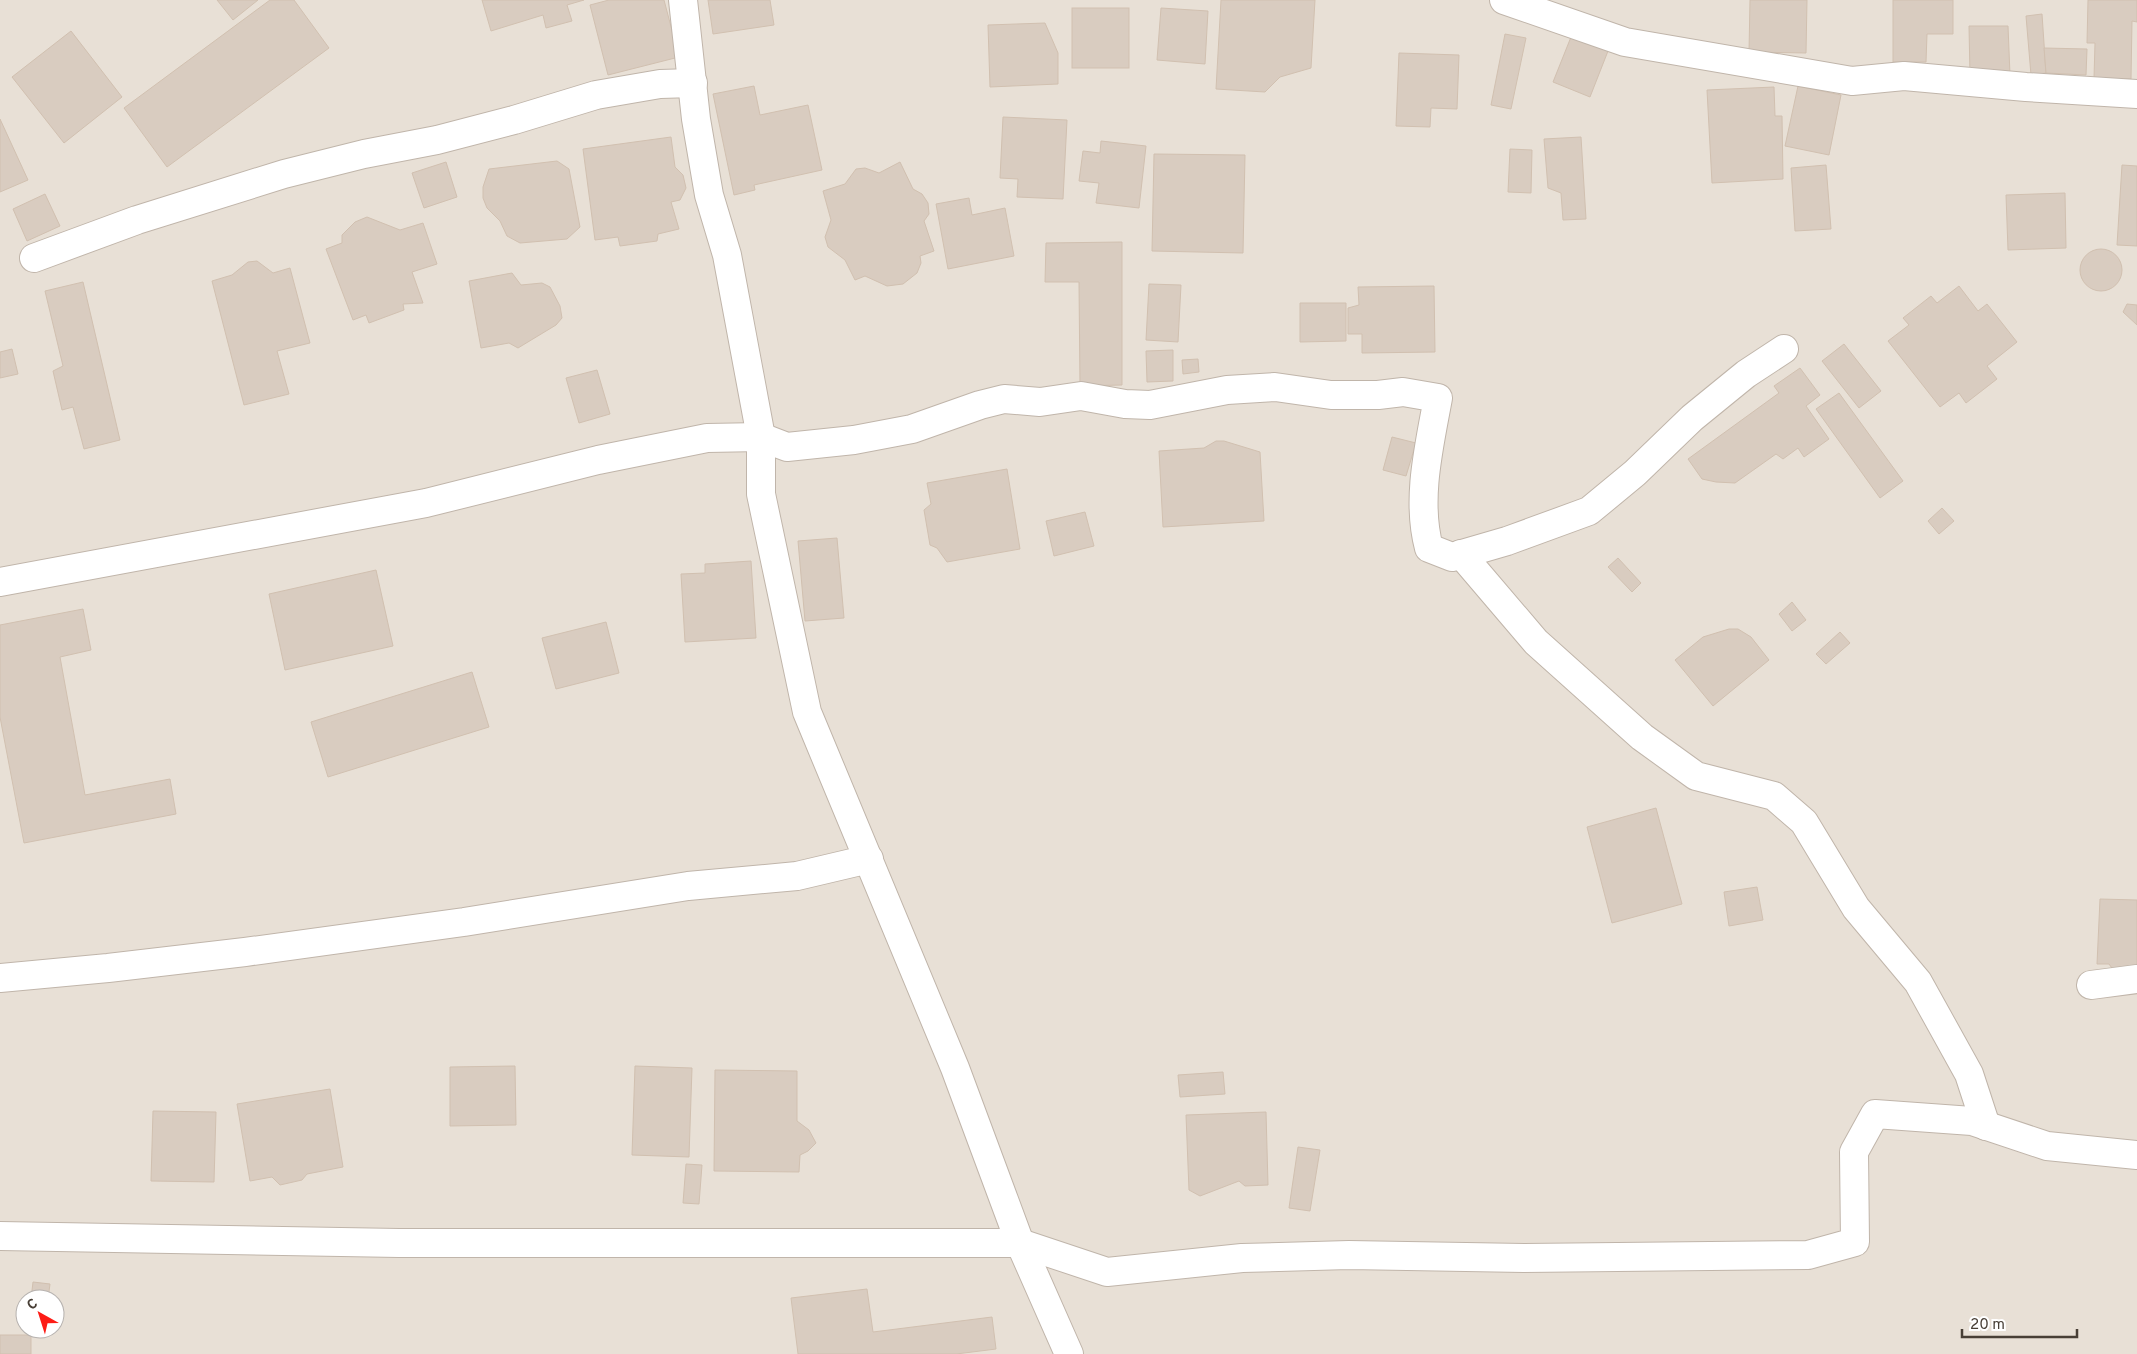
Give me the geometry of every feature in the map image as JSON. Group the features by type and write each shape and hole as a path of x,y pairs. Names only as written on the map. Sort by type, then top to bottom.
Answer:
{"street":[{"path":"683,0 709,195 727,255 761,437 761,494 807,712 955,1068 1020,1243 1069,1354"},
{"path":"1504,0 1625,42 1852,81 1904,76 2026,87 2137,94"},
{"path":"34,258 137,220 284,174 364,154 437,140 514,120 596,95 660,84 693,83"},
{"path":"0,582 426,503 598,460 707,438 761,437 787,447 854,440 912,429 980,405 1004,400 1040,402 1081,396 1125,404 1150,404 1227,390 1275,387 1331,395 1378,395 1403,392 1438,398 1426,463 1424,527 1429,548 1452,557 1507,542 1589,511 1635,473 1692,418 1746,374 1784,349"},
{"path":"1461,554 1536,642 1642,737 1696,776 1774,796 1804,822 1856,908 1918,982 1970,1074 1986,1126"},
{"path":"0,978 245,952 464,922 688,886 797,876 869,859"},
{"path":"2091,985 2137,979"},
{"path":"0,1236 399,1243 1020,1243 1107,1272 1242,1258 1349,1255 1524,1258 1808,1255 1855,1242 1854,1152 1876,1114 1972,1121 2046,1146 2137,1155"}],"shaded area":[{"path":"0,0 2137,0 2137,1354 0,1354"}],"building":[{"path":"217,0 258,0 233,20"},
{"path":"270,0 294,0 329,48 167,167 124,108"},
{"path":"482,0 584,0 567,5 572,21 546,28 543,15 491,31"},
{"path":"609,0 664,0 679,57 608,75 590,5"},
{"path":"708,0 770,0 774,25 713,34"},
{"path":"1221,0 1315,0 1311,68 1280,77 1265,92 1216,89"},
{"path":"1750,0 1807,0 1806,53 1749,52"},
{"path":"1893,0 1953,0 1953,34 1927,34 1926,62 1893,62"},
{"path":"2088,0 2137,0 2137,22 2132,21 2131,79 2094,78 2095,43 2087,43"},
{"path":"1072,8 1129,8 1129,68 1072,68"},
{"path":"1161,8 1208,11 1205,64 1157,60"},
{"path":"2042,14 2046,73 2031,75 2026,16"},
{"path":"1045,23 1058,53 1058,84 990,87 988,25"},
{"path":"1969,26 2008,26 2010,75 1970,76"},
{"path":"71,31 122,97 64,143 12,77"},
{"path":"1505,34 1526,38 1511,109 1491,105"},
{"path":"1571,37 1608,51 1590,97 1553,82"},
{"path":"2044,48 2087,49 2086,75 2046,73"},
{"path":"1399,53 1459,55 1457,109 1431,108 1430,127 1396,126"},
{"path":"754,86 760,115 808,105 822,170 754,185 755,190 734,195 713,94"},
{"path":"1798,86 1841,95 1829,155 1785,146"},
{"path":"1774,87 1775,116 1782,116 1783,179 1712,183 1707,90"},
{"path":"1003,117 1067,120 1063,199 1017,197 1018,179 1000,178"},
{"path":"0,119 28,180 0,192"},
{"path":"671,137 675,167 683,175 686,188 680,200 671,202 679,229 658,234 657,241 620,246 618,237 595,240 583,149"},
{"path":"1581,137 1586,219 1563,220 1561,193 1548,188 1544,139"},
{"path":"1101,141 1146,146 1139,208 1096,203 1099,183 1079,181 1083,151 1100,153"},
{"path":"1510,149 1532,150 1531,193 1508,192"},
{"path":"1154,154 1245,155 1243,253 1152,251"},
{"path":"557,161 569,169 580,227 567,239 520,243 507,236 500,221 487,208 483,198 483,187 489,169"},
{"path":"446,162 457,197 424,208 412,173"},
{"path":"900,162 913,189 922,194 928,203 929,214 924,221 934,251 920,256 921,263 917,273 903,284 887,286 865,276 855,280 845,260 828,247 825,237 831,220 823,191 845,184 856,169 865,168 879,173"},
{"path":"1826,165 1831,229 1795,231 1791,168"},
{"path":"2122,165 2137,166 2137,246 2117,245"},
{"path":"2065,193 2066,248 2008,250 2006,195"},
{"path":"45,194 60,226 27,241 13,209"},
{"path":"969,198 972,215 1005,208 1014,256 948,269 936,204"},
{"path":"367,217 400,230 423,223 437,264 412,272 423,303 403,304 404,310 369,323 366,315 353,320 326,249 342,243 342,235 355,222"},
{"path":"1122,242 1122,385 1080,386 1079,282 1045,282 1046,243"},
{"path":"2101,249 2116,255 2122,270 2116,285 2101,291 2086,285 2080,270 2086,255"},
{"path":"257,261 273,273 290,268 310,343 277,351 289,394 244,405 212,281 232,275 248,262"},
{"path":"512,273 521,285 542,283 550,287 560,306 562,318 556,325 518,348 509,343 481,348 469,281"},
{"path":"83,282 120,440 84,449 73,407 62,410 53,371 63,366 45,291"},
{"path":"1149,284 1181,285 1178,342 1146,340"},
{"path":"1434,286 1435,352 1362,353 1362,334 1348,334 1348,308 1359,305 1358,287"},
{"path":"1959,286 1978,311 1987,304 2017,342 1987,366 1997,379 1966,403 1959,393 1940,407 1888,341 1909,325 1903,318 1931,296 1937,303"},
{"path":"1300,303 1346,303 1346,341 1300,342"},
{"path":"2127,304 2137,305 2137,325 2123,312"},
{"path":"1844,344 1881,391 1859,408 1822,361"},
{"path":"12,349 18,374 0,378 0,352"},
{"path":"1173,350 1173,381 1147,382 1146,351"},
{"path":"1198,359 1199,372 1183,374 1182,360"},
{"path":"1800,368 1820,395 1806,406 1829,439 1804,457 1798,448 1783,459 1776,454 1735,483 1702,479 1688,459 1779,393 1774,386"},
{"path":"597,370 610,414 579,423 566,378"},
{"path":"1839,393 1903,481 1880,498 1816,409"},
{"path":"1392,437 1416,443 1406,476 1383,470"},
{"path":"1216,441 1224,441 1260,452 1264,521 1163,527 1159,451 1204,448"},
{"path":"1007,469 1020,549 947,562 937,548 930,545 924,510 931,504 927,483"},
{"path":"1942,508 1954,521 1939,534 1928,521"},
{"path":"1085,512 1094,546 1054,556 1046,521"},
{"path":"837,538 844,618 805,621 798,541"},
{"path":"1618,558 1641,583 1632,592 1608,567"},
{"path":"751,561 756,638 685,642 681,574 705,573 705,564"},
{"path":"376,570 393,646 285,670 269,594"},
{"path":"1792,602 1806,620 1792,631 1779,614"},
{"path":"83,609 91,650 60,657 85,795 170,779 176,814 24,843 0,717 0,625"},
{"path":"606,622 619,673 556,689 542,638"},
{"path":"1729,629 1738,629 1751,637 1769,660 1713,706 1675,660 1703,637"},
{"path":"1840,632 1850,643 1826,664 1816,654"},
{"path":"472,672 489,727 328,777 311,722"},
{"path":"1656,808 1682,904 1612,923 1587,827"},
{"path":"1757,887 1763,920 1729,926 1724,892"},
{"path":"2100,899 2137,900 2137,968 2114,971 2109,964 2097,964"},
{"path":"515,1066 516,1125 450,1126 450,1067"},
{"path":"635,1066 692,1068 689,1157 632,1155"},
{"path":"715,1070 797,1071 797,1121 809,1130 816,1143 808,1151 800,1155 799,1172 714,1171"},
{"path":"1223,1072 1225,1094 1180,1097 1178,1075"},
{"path":"330,1089 343,1167 307,1174 302,1180 280,1185 272,1177 250,1181 237,1104"},
{"path":"153,1111 216,1112 214,1182 151,1181"},
{"path":"1266,1112 1268,1185 1245,1186 1239,1181 1200,1196 1189,1190 1186,1115"},
{"path":"1298,1147 1320,1150 1310,1211 1289,1208"},
{"path":"686,1164 702,1165 699,1204 683,1203"},
{"path":"33,1282 50,1284 49,1289 32,1289"},
{"path":"867,1289 873,1332 992,1317 996,1349 956,1354 798,1354 791,1298"},
{"path":"0,1335 15,1335 15,1339 31,1339 31,1354 0,1354"}]}
